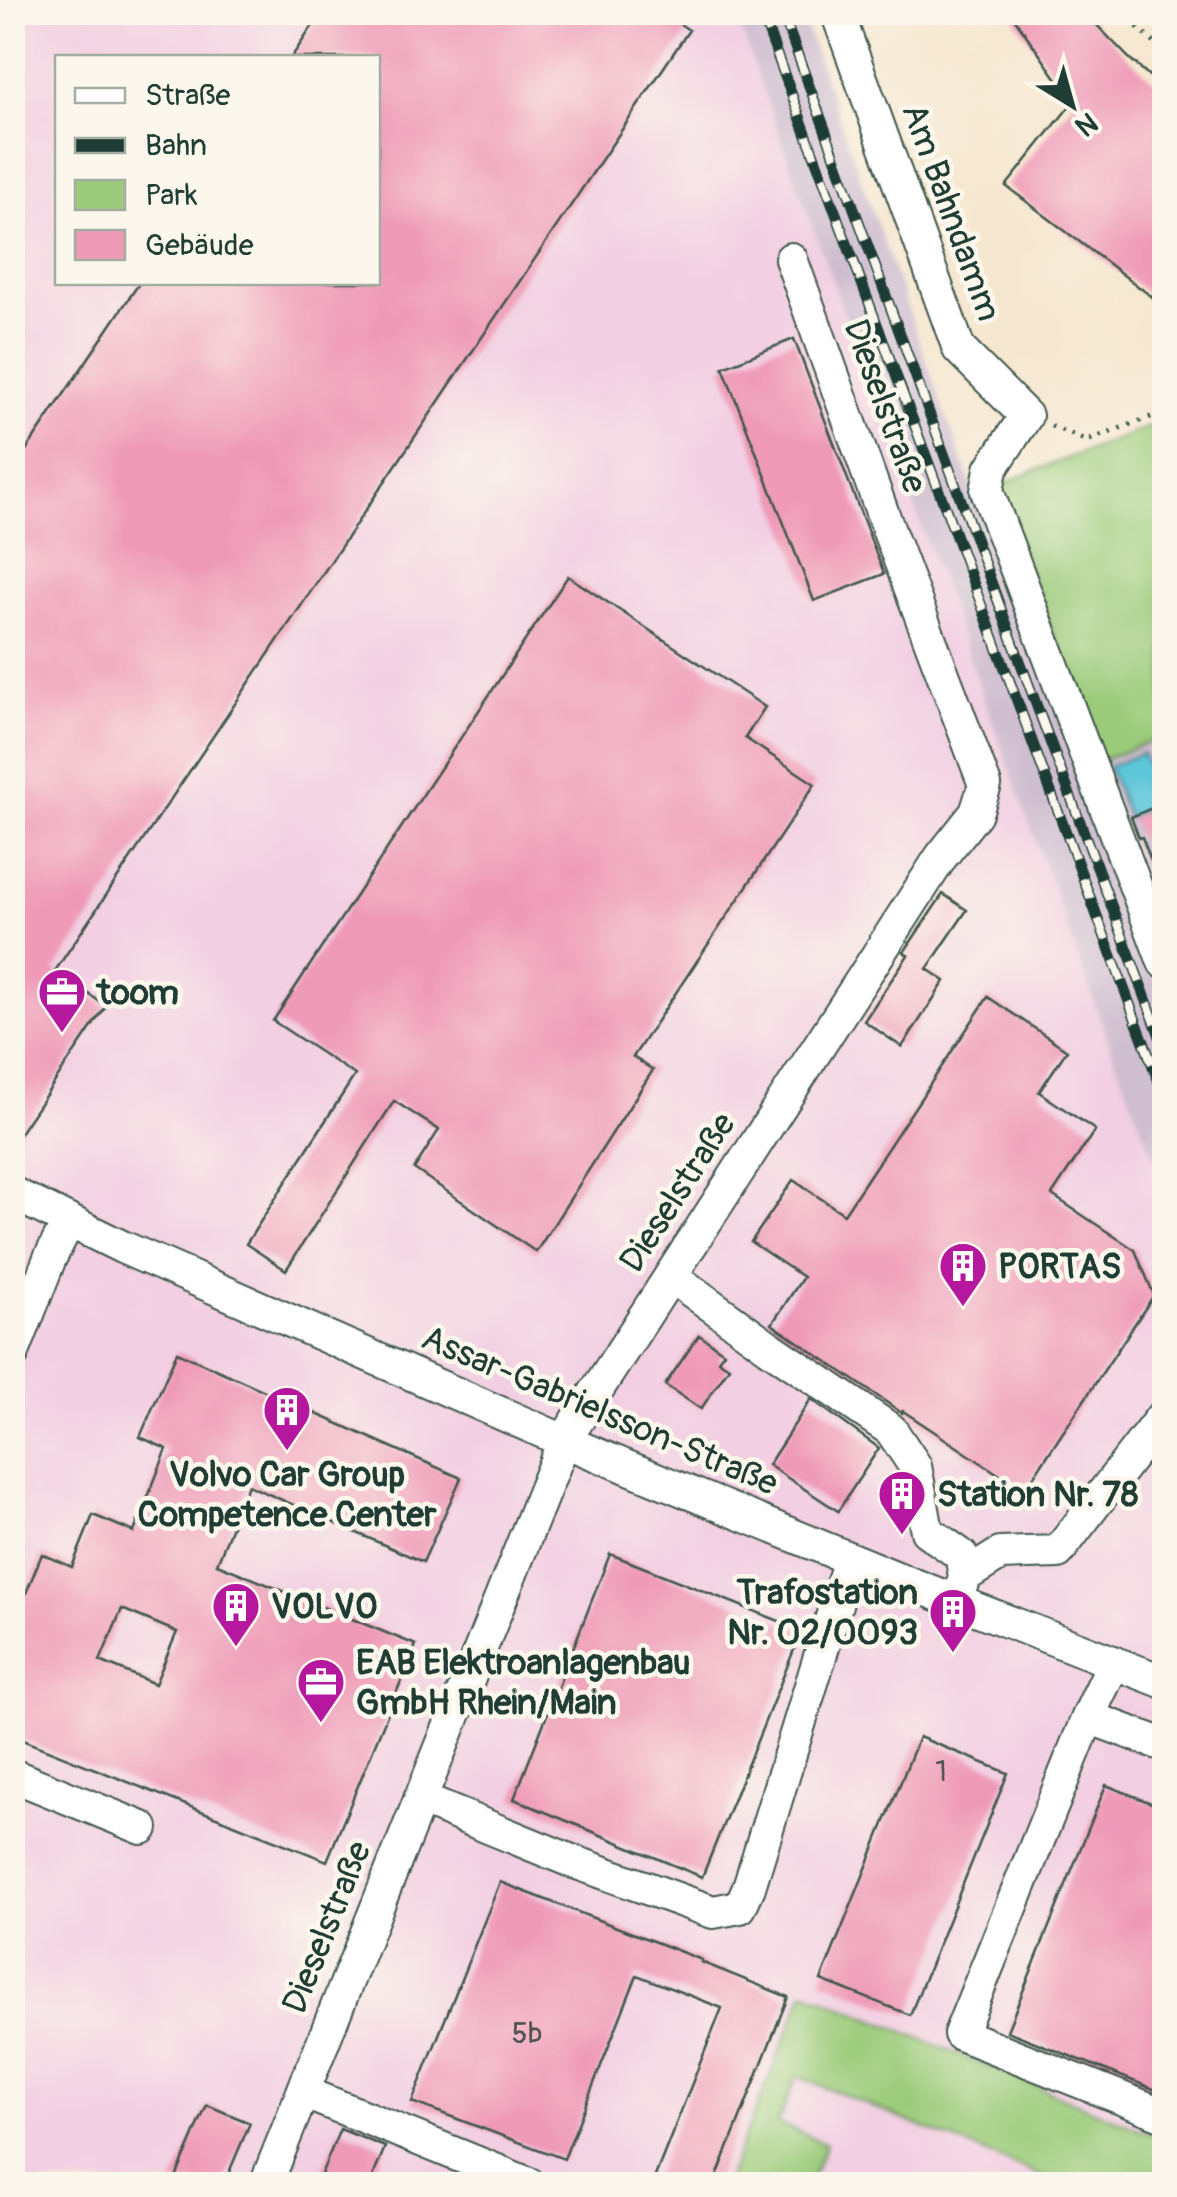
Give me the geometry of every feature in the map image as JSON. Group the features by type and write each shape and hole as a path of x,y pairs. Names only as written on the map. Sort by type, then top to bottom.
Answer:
{"street":[{"name":"Am Bahndamm","path":"837,12 959,349 1026,416"},
{"name":"Dieselstraße","path":"266,2184 564,1441 942,857 976,813 985,786 791,259"},
{"path":"1026,416 991,470 987,491 1164,962"},
{"name":"Assar-Gabrielsson-Straße","path":"12,1193 122,1247 564,1441 850,1559 961,1589 1164,1682"},
{"path":"12,1355 69,1220"},
{"path":"671,1276 890,1430 914,1466 927,1531 962,1555 961,1589"},
{"path":"961,1589 1000,1554 1058,1552 1164,1414"},
{"path":"420,1799 569,1860 712,1912 740,1908 750,1887 850,1559"},
{"path":"1114,1662 1088,1716 960,2034 1164,2115"},
{"path":"1088,1716 1164,1745"},
{"path":"12,1775 142,1828"},
{"path":"304,2092 529,2184"}],"path":[{"path":"1122,12 1164,52"},
{"path":"1026,416 1087,441 1164,412"}],"shaded area":[{"path":"12,13 735,13 1164,1185 1164,2184 13,2184"},
{"path":"735,13 801,13 969,479 1164,984 1164,1185 1111,1048"},
{"path":"1164,736 1164,929 1100,761"}],"green space":[{"path":"1164,421 1164,736 1100,761 998,485"},
{"path":"805,1991 1164,2139 1164,2184 1061,2184 797,2076 778,2123 826,2144 809,2184 725,2184"}],"water":[{"path":"1142,753 1162,804 1128,818 1108,767"}],"building":[{"path":"322,12 662,12 689,30 55,971 106,1006 12,1145 12,471 138,285 380,285 380,55 293,55"},
{"path":"1010,12 1084,12 1164,89 1164,306 1006,186 1073,102"},
{"path":"794,339 884,574 814,601 723,367"},
{"path":"568,576 765,707 745,738 815,784 633,1057 653,1070 536,1252 414,1169 439,1130 394,1101 286,1270 246,1244 355,1075 273,1021"},
{"path":"1164,803 1164,892 1163,892 1131,817"},
{"path":"943,894 967,910 927,969 945,981 902,1047 864,1021"},
{"name":"PORTAS","path":"988,997 1067,1050 1039,1092 1095,1130 1052,1195 1135,1250 1154,1295 1024,1491 772,1324 803,1277 751,1242 793,1180 844,1214"},
{"path":"699,1335 724,1352 718,1360 729,1367 701,1409 665,1385"},
{"path":"177,1352 461,1478 423,1562 248,1485 217,1564 416,1645 327,1861 12,1736 12,1605 20,1608 42,1554 72,1567 93,1515 134,1532 167,1449 140,1437","holes":["122,1609 177,1632 155,1684 100,1661"]},
{"path":"811,1399 879,1448 838,1511 768,1465"},
{"path":"610,1554 802,1630 702,1877 514,1799"},
{"path":"919,1737 1008,1773 910,2015 821,1980"},
{"path":"1106,1785 1164,1808 1161,2092 1007,2031"},
{"path":"500,1882 788,1997 714,2184 652,2184 722,2008 637,1975 564,2159 412,2102"},
{"path":"207,2105 250,2123 224,2184 173,2184"},
{"path":"340,2129 385,2147 370,2184 317,2184"}],"railway":[{"path":"761,12 1164,1096"},
{"path":"782,12 1164,1047"}],"place":[{"name":"toom","path":"62,1034"},
{"name":"PORTAS","path":"963,1308"},
{"name":"Volvo Car Group Competence Center","path":"287,1452"},
{"name":"Station Nr. 78","path":"902,1536"},
{"name":"VOLVO","path":"236,1648"},
{"name":"Trafostation Nr. 02/0093","path":"953,1654"},
{"name":"EAB Elektroanlagenbau GmbH Rhein/Main","path":"321,1724"}]}
